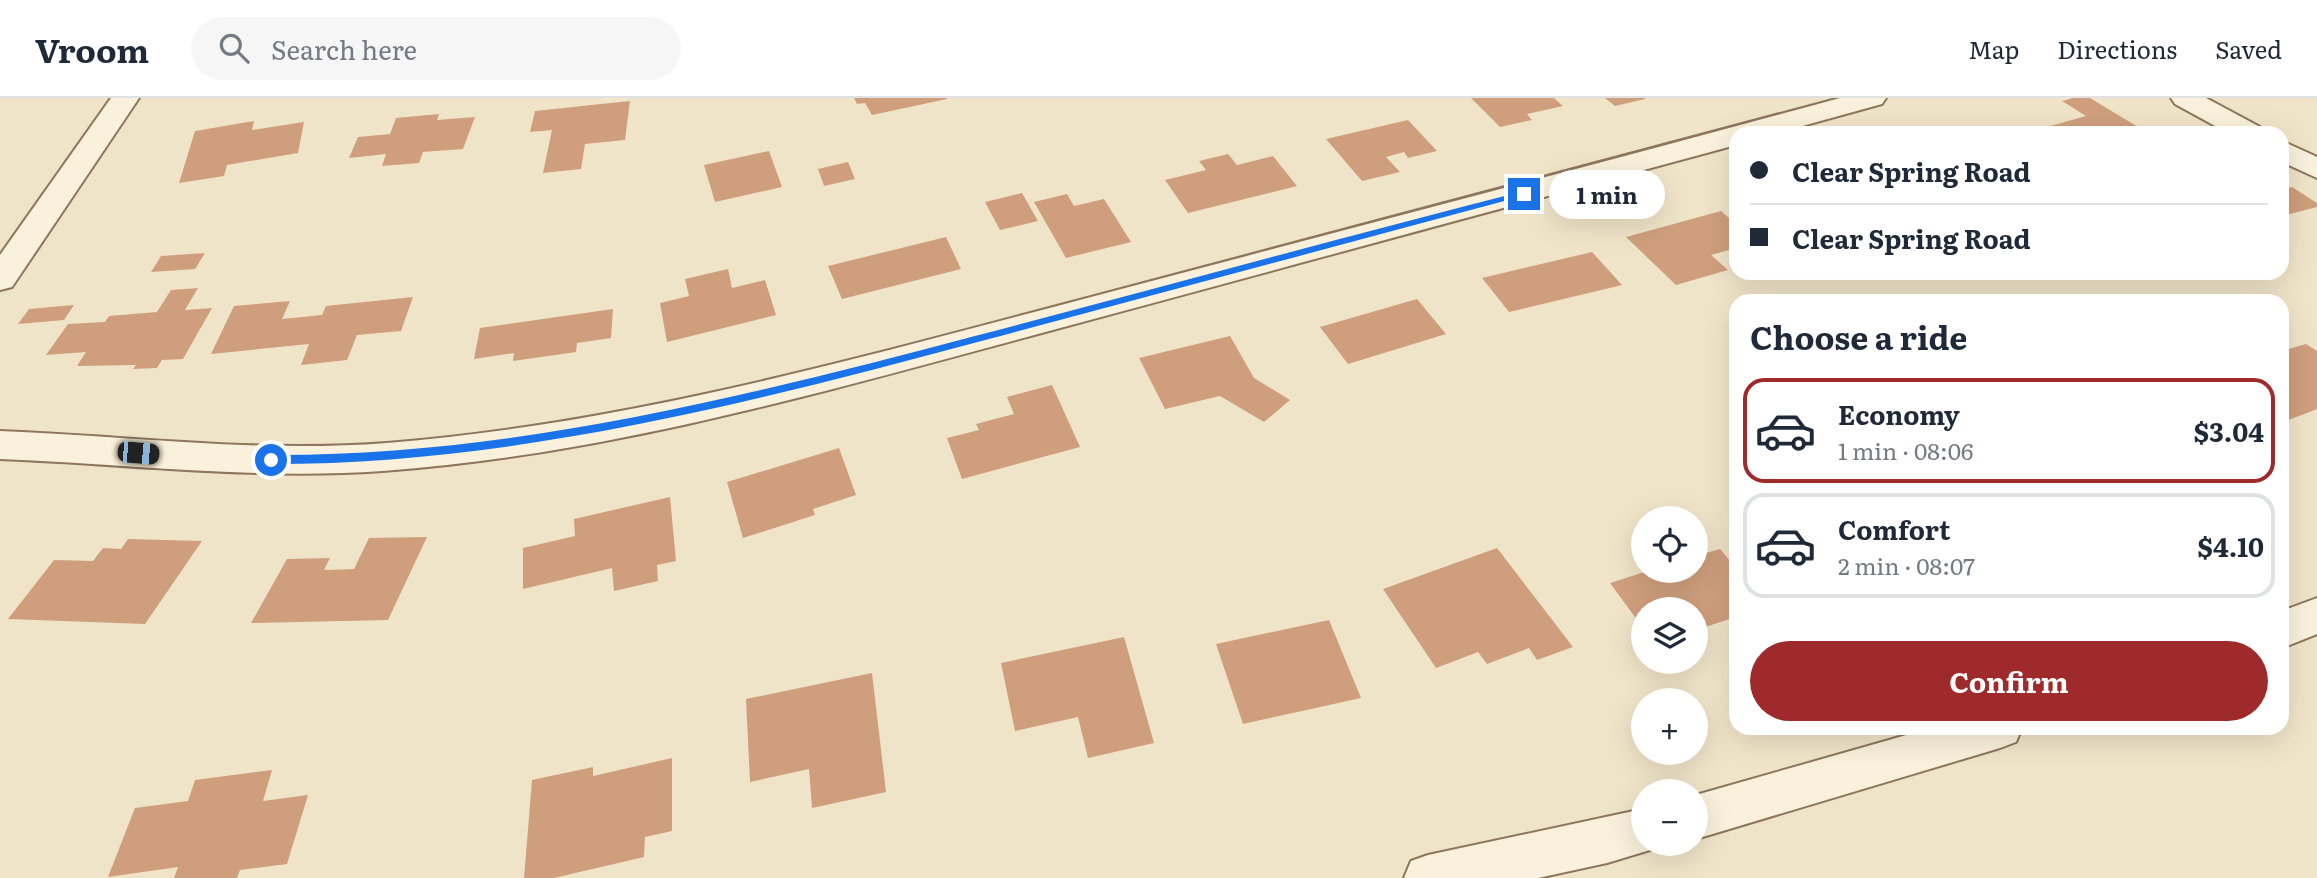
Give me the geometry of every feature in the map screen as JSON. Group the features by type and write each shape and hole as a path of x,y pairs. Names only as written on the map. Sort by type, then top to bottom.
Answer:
{"street":[{"path":"0,279 125,98"},
{"path":"1770,126 1872,98"},
{"path":"2185,98 2237,126"},
{"path":"0,445 85,448 217,459 324,460 498,444 647,419 803,386 1729,138"},
{"path":"2289,154 2317,169"},
{"path":"2289,627 2317,615"},
{"path":"1708,813 1976,735"},
{"path":"1429,878 1631,834"}],"building":[{"path":"854,98 947,99 872,115 865,103 857,104"},
{"path":"1471,98 1554,98 1563,106 1527,114 1532,120 1500,127"},
{"path":"1605,98 1645,98 1645,99 1615,106"},
{"path":"2090,98 2136,126 2051,126 2086,116 2062,101"},
{"path":"630,101 625,140 585,144 581,169 543,173 552,130 530,132 535,111"},
{"path":"439,114 437,120 475,117 463,149 423,152 419,163 382,166 386,154 349,158 358,137 390,134 396,118"},
{"path":"1408,120 1437,151 1408,158 1404,152 1386,157 1400,172 1362,181 1326,139"},
{"path":"254,121 252,130 304,122 298,153 227,165 224,176 179,183 195,131"},
{"path":"769,151 782,187 715,202 704,165"},
{"path":"1228,154 1237,165 1273,156 1297,186 1188,213 1165,180 1206,170 1199,161"},
{"path":"848,162 855,179 824,186 818,169"},
{"path":"2292,187 2317,203 2317,207 2289,214 2289,188"},
{"path":"1022,193 1038,221 1000,230 985,202"},
{"path":"1067,194 1074,206 1104,199 1131,242 1066,258 1034,202"},
{"path":"1721,211 1729,218 1729,250 1711,255 1728,270 1676,285 1626,237"},
{"path":"946,237 961,269 842,299 828,266"},
{"path":"1592,252 1622,285 1509,312 1482,278"},
{"path":"205,253 195,269 151,272 161,256"},
{"path":"728,269 732,288 765,280 776,315 667,342 660,303 689,296 685,279"},
{"path":"198,288 185,310 212,308 183,359 162,360 157,368 133,369 136,365 77,366 86,352 46,355 68,324 105,322 109,316 157,312 171,290"},
{"path":"413,297 401,331 357,335 347,360 301,365 309,344 211,354 234,306 290,301 282,319 322,315 326,306"},
{"path":"1417,299 1446,334 1348,364 1320,327"},
{"path":"74,305 64,320 18,324 29,309"},
{"path":"613,309 611,338 577,343 576,352 513,361 514,353 474,359 480,328"},
{"path":"1230,336 1254,378 1290,400 1264,422 1220,396 1165,409 1139,358"},
{"path":"2306,344 2317,351 2317,409 2289,420 2289,349"},
{"path":"1052,385 1080,447 962,479 947,438 979,430 976,424 1014,414 1007,397"},
{"path":"839,448 856,495 813,509 815,515 743,538 727,482"},
{"path":"670,497 676,561 657,565 658,581 614,591 612,568 523,589 523,548 575,536 574,519"},
{"path":"427,537 388,620 251,623 287,559 330,558 324,570 354,569 369,538"},
{"path":"128,539 202,541 145,624 8,619 54,560 93,561 103,548 121,549"},
{"path":"1497,548 1573,647 1537,660 1529,648 1487,664 1478,652 1436,668 1383,589"},
{"path":"1720,549 1729,560 1729,619 1708,626 1708,597 1631,597 1631,612 1610,583 1631,576 1631,583 1708,583 1708,552"},
{"path":"1329,620 1361,698 1243,724 1216,644"},
{"path":"1124,637 1154,743 1088,758 1078,717 1015,731 1001,663"},
{"path":"872,673 886,792 812,808 809,769 750,782 746,699"},
{"path":"672,758 672,831 645,837 644,857 554,878 524,878 532,780 593,767 593,776"},
{"path":"272,770 263,801 308,795 287,864 240,870 237,878 174,878 178,867 108,877 135,808 188,801 195,780"}],"route":[{"path":"271,460 324,460 436,452 510,443 660,417 803,386 963,341 1524,194"}]}
